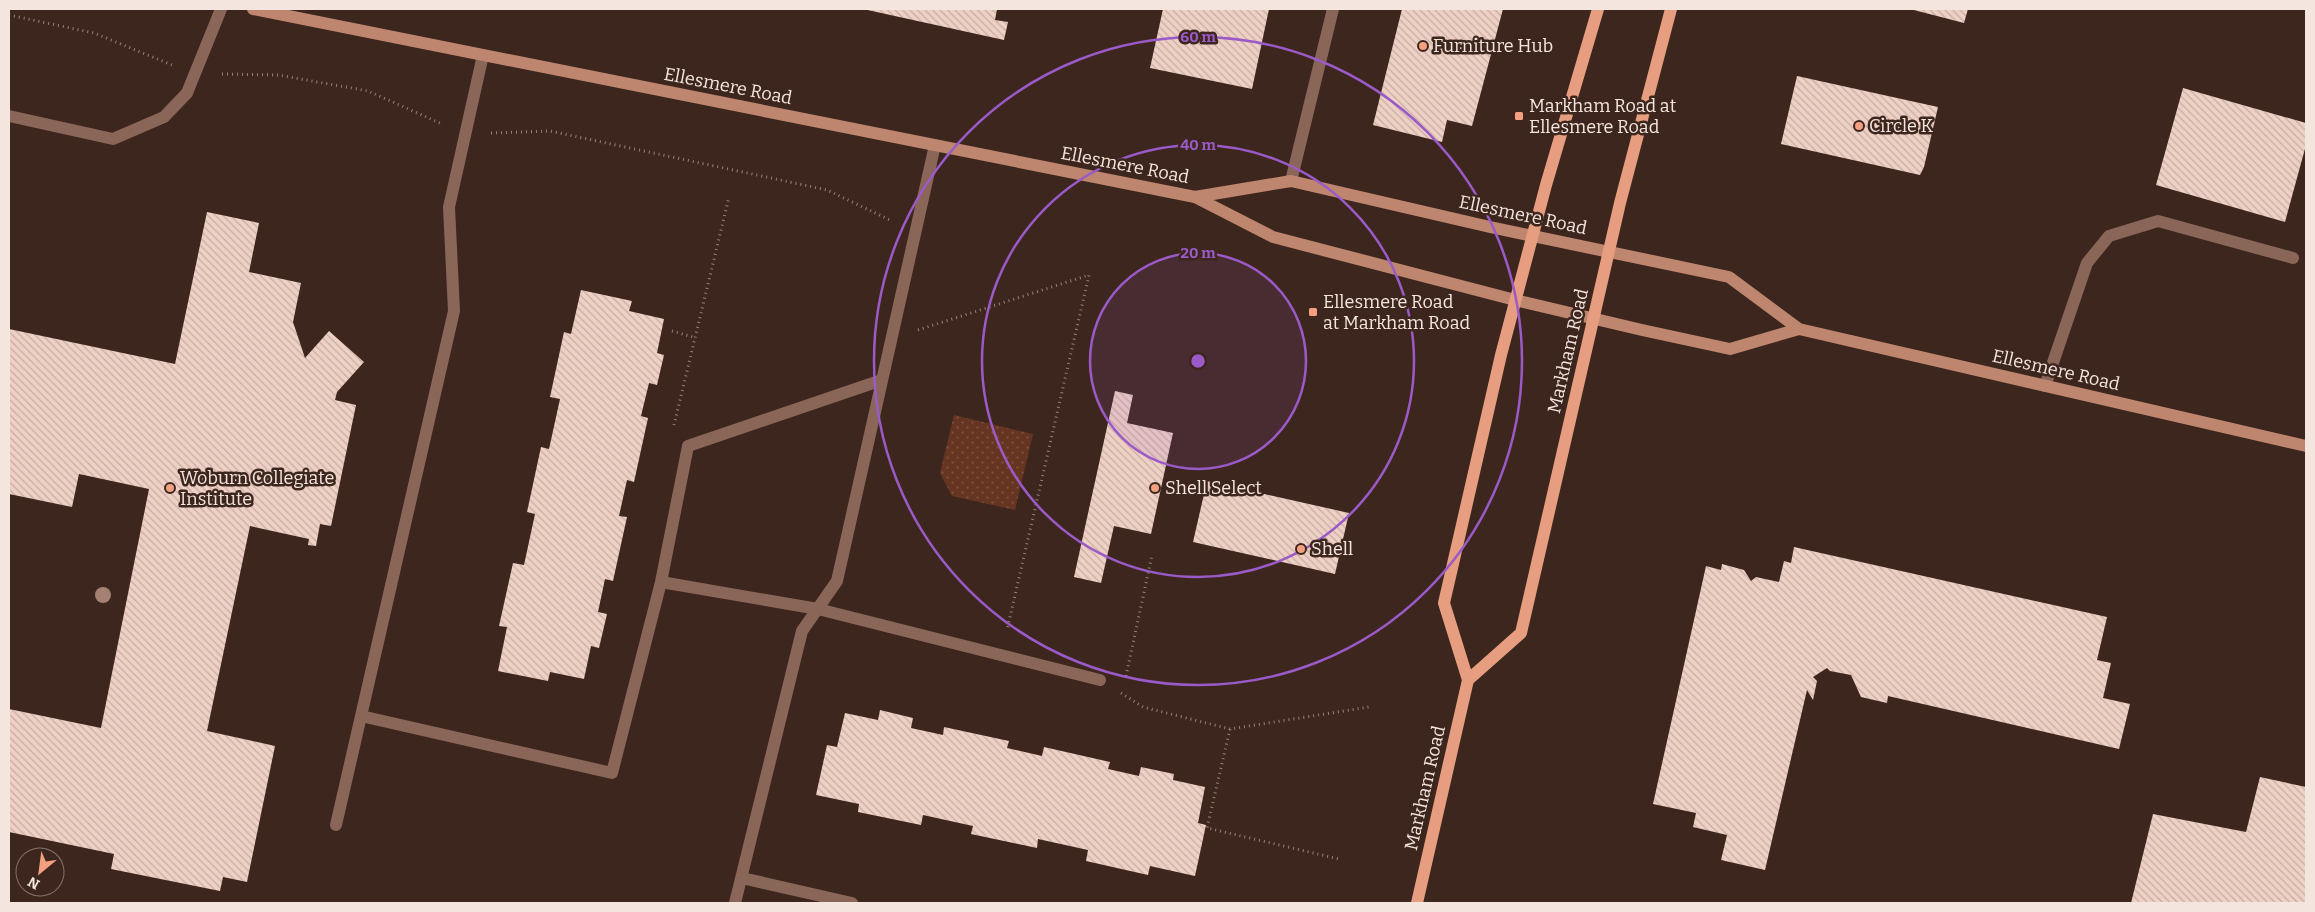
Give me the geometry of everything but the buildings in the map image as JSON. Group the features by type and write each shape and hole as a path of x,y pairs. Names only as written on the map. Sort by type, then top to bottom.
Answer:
{"main road":[{"name":"Ellesmere Road","path":"253,9 1195,197 1273,236 1515,300 1730,349 1799,328"},
{"path":"1468,680 1444,603 1515,300 1598,9"},
{"name":"Markham Road","path":"1417,903 1468,680 1521,633 1609,252 1671,9"},
{"name":"Ellesmere Road","path":"1195,197 1291,181 1729,277 1799,328 2306,446"}],"lane":[{"path":"9,116 113,139 164,117 186,93 221,9"},
{"path":"1291,181 1333,9"},
{"path":"336,825 454,311 449,207 483,55"},
{"path":"735,903 802,631 837,581 935,145"},
{"path":"2045,386 2086,264 2110,236 2158,222 2293,258"},
{"path":"361,716 612,773 661,582 688,446 882,380"},
{"path":"661,582 818,609 1100,680"},
{"path":"742,878 852,903"}],"path":[{"path":"688,446 674,426 729,197"},
{"path":"892,339 1089,275 1001,655"},
{"path":"672,331 696,338"},
{"path":"1122,694 1152,555"},
{"path":"1100,680 1143,707 1230,729 1369,706"},
{"path":"1230,729 1207,828 1339,859"}],"shaded area":[{"path":"954,415 1033,434 1015,510 952,496 940,473"}],"place":[{"name":"Furniture Hub","path":"1423,46"},
{"name":"Markham Road at Ellesmere Road","path":"1519,116"},
{"name":"Circle K","path":"1859,126"},
{"name":"Ellesmere Road at Markham Road","path":"1313,312"},
{"name":"Woburn Collegiate Institute","path":"170,488"},
{"name":"Shell Select","path":"1155,488"},
{"name":"Shell","path":"1301,549"}]}
